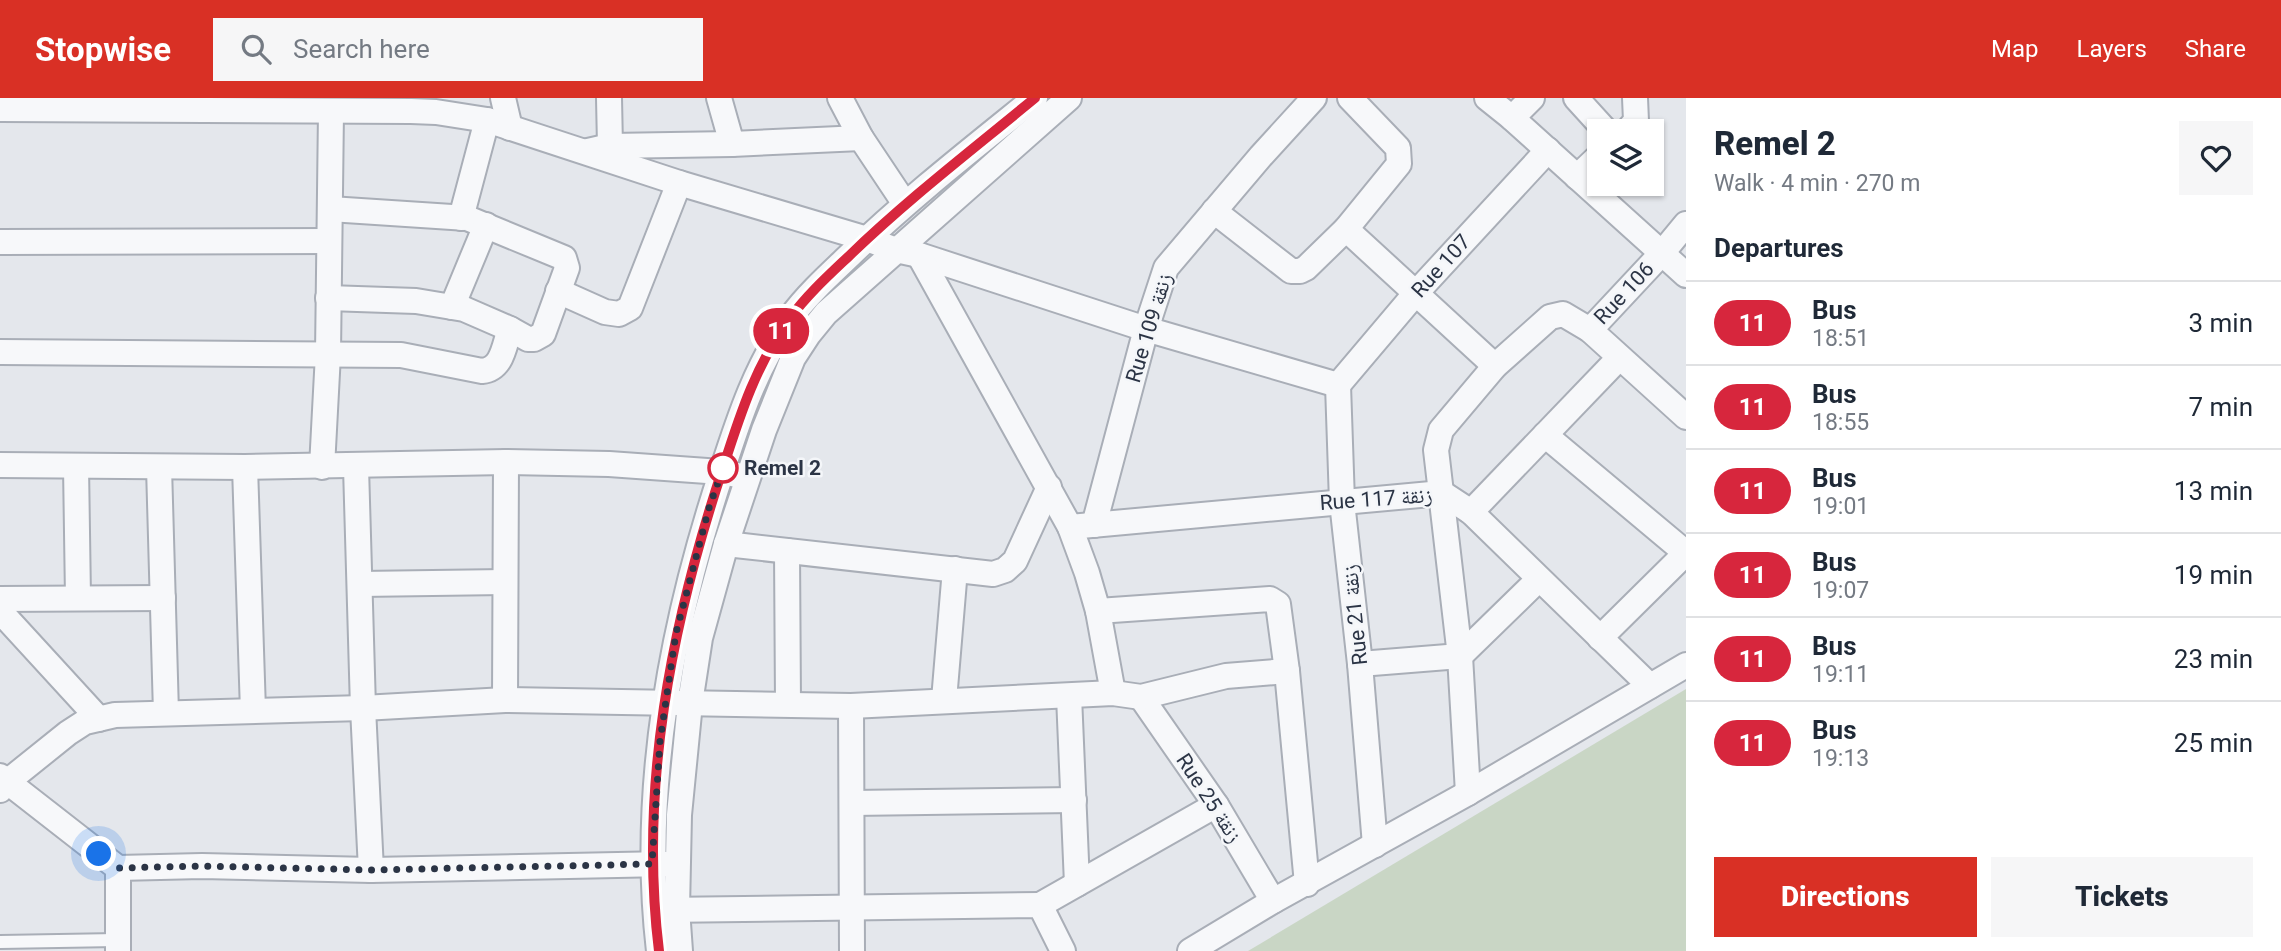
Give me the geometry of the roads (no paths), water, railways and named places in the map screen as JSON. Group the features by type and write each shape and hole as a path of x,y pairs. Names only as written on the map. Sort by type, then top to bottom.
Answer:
{"street":[{"path":"461,218 498,124 503,98"},
{"path":"609,98 610,146"},
{"path":"719,98 732,144"},
{"path":"840,98 861,138 905,205"},
{"path":"680,951 652,864 656,779 664,704 676,633 709,508 738,418 775,341 791,316 820,284 905,205 1035,98"},
{"path":"659,951 665,910 677,864 681,776 700,638 726,544 764,429 793,358 826,313 908,253 1069,98"},
{"name":"Rue 109 زنقة","path":"1082,526 1166,268 1314,98"},
{"path":"1214,211 1291,271 1306,268 1346,229 1399,164 1398,148 1350,98"},
{"path":"1487,98 1686,275"},
{"path":"1512,118 1532,98"},
{"path":"1576,98 1595,119"},
{"path":"1635,98 1636,119"},
{"path":"0,109 436,112 498,124 1146,329 1338,385"},
{"path":"322,467 328,354 331,111"},
{"path":"583,152 610,146 861,138"},
{"name":"Rue 107","path":"1338,385 1415,294 1548,150"},
{"path":"1577,177 1587,167"},
{"path":"558,291 604,312 619,314 630,307 679,183"},
{"path":"328,298 416,301 464,309 510,328 528,339 543,334 567,271 564,258 486,225 461,218 330,209"},
{"name":"Rue 106","path":"1590,330 1686,224"},
{"path":"452,307 486,225"},
{"path":"1346,229 1495,366"},
{"path":"0,242 330,241"},
{"path":"908,253 1049,487 1082,526 1087,573 1098,611 1113,693"},
{"path":"1468,793 1460,656 1436,450 1441,430 1495,366 1550,317 1558,315 1568,316 1590,330 1686,417"},
{"path":"0,352 401,355 435,360 470,370 489,370 496,366 500,359 510,328"},
{"path":"1471,512 1619,358"},
{"name":"Rue 21 زنقة","path":"1338,385 1342,502 1360,664 1375,845"},
{"path":"1545,435 1686,553 1600,638"},
{"path":"0,465 356,467 506,462 609,464 722,472 748,478"},
{"path":"505,700 506,462"},
{"path":"76,466 78,598"},
{"path":"159,467 166,713"},
{"path":"245,467 253,711"},
{"path":"356,467 371,870"},
{"path":"726,544 993,573 1011,566 1049,487"},
{"name":"Rue 117 زنقة","path":"1082,526 1442,493 1471,512 1650,686"},
{"path":"787,551 788,704"},
{"path":"944,700 955,569"},
{"path":"1360,664 1460,656 1539,579"},
{"path":"360,584 505,582"},
{"path":"0,599 163,598"},
{"path":"1098,611 1270,599 1275,601 1280,610 1287,671 1307,884"},
{"path":"0,611 99,719"},
{"path":"1190,951 1686,665"},
{"path":"677,864 371,870 202,866 118,868 2,783 85,722 115,715 363,708 505,700 851,706 1113,693 1141,696 1226,676 1287,671"},
{"path":"1069,696 1077,884"},
{"name":"Rue 25 زنقة","path":"1141,696 1216,805 1273,901"},
{"path":"851,706 852,951"},
{"path":"852,803 1073,800"},
{"path":"665,910 1040,905 1216,805"},
{"path":"118,868 118,946"},
{"path":"1040,905 1063,951"}],"lane":[{"path":"0,942 118,946"}],"place":[{"name":"Remel 2","path":"723,468"}]}
